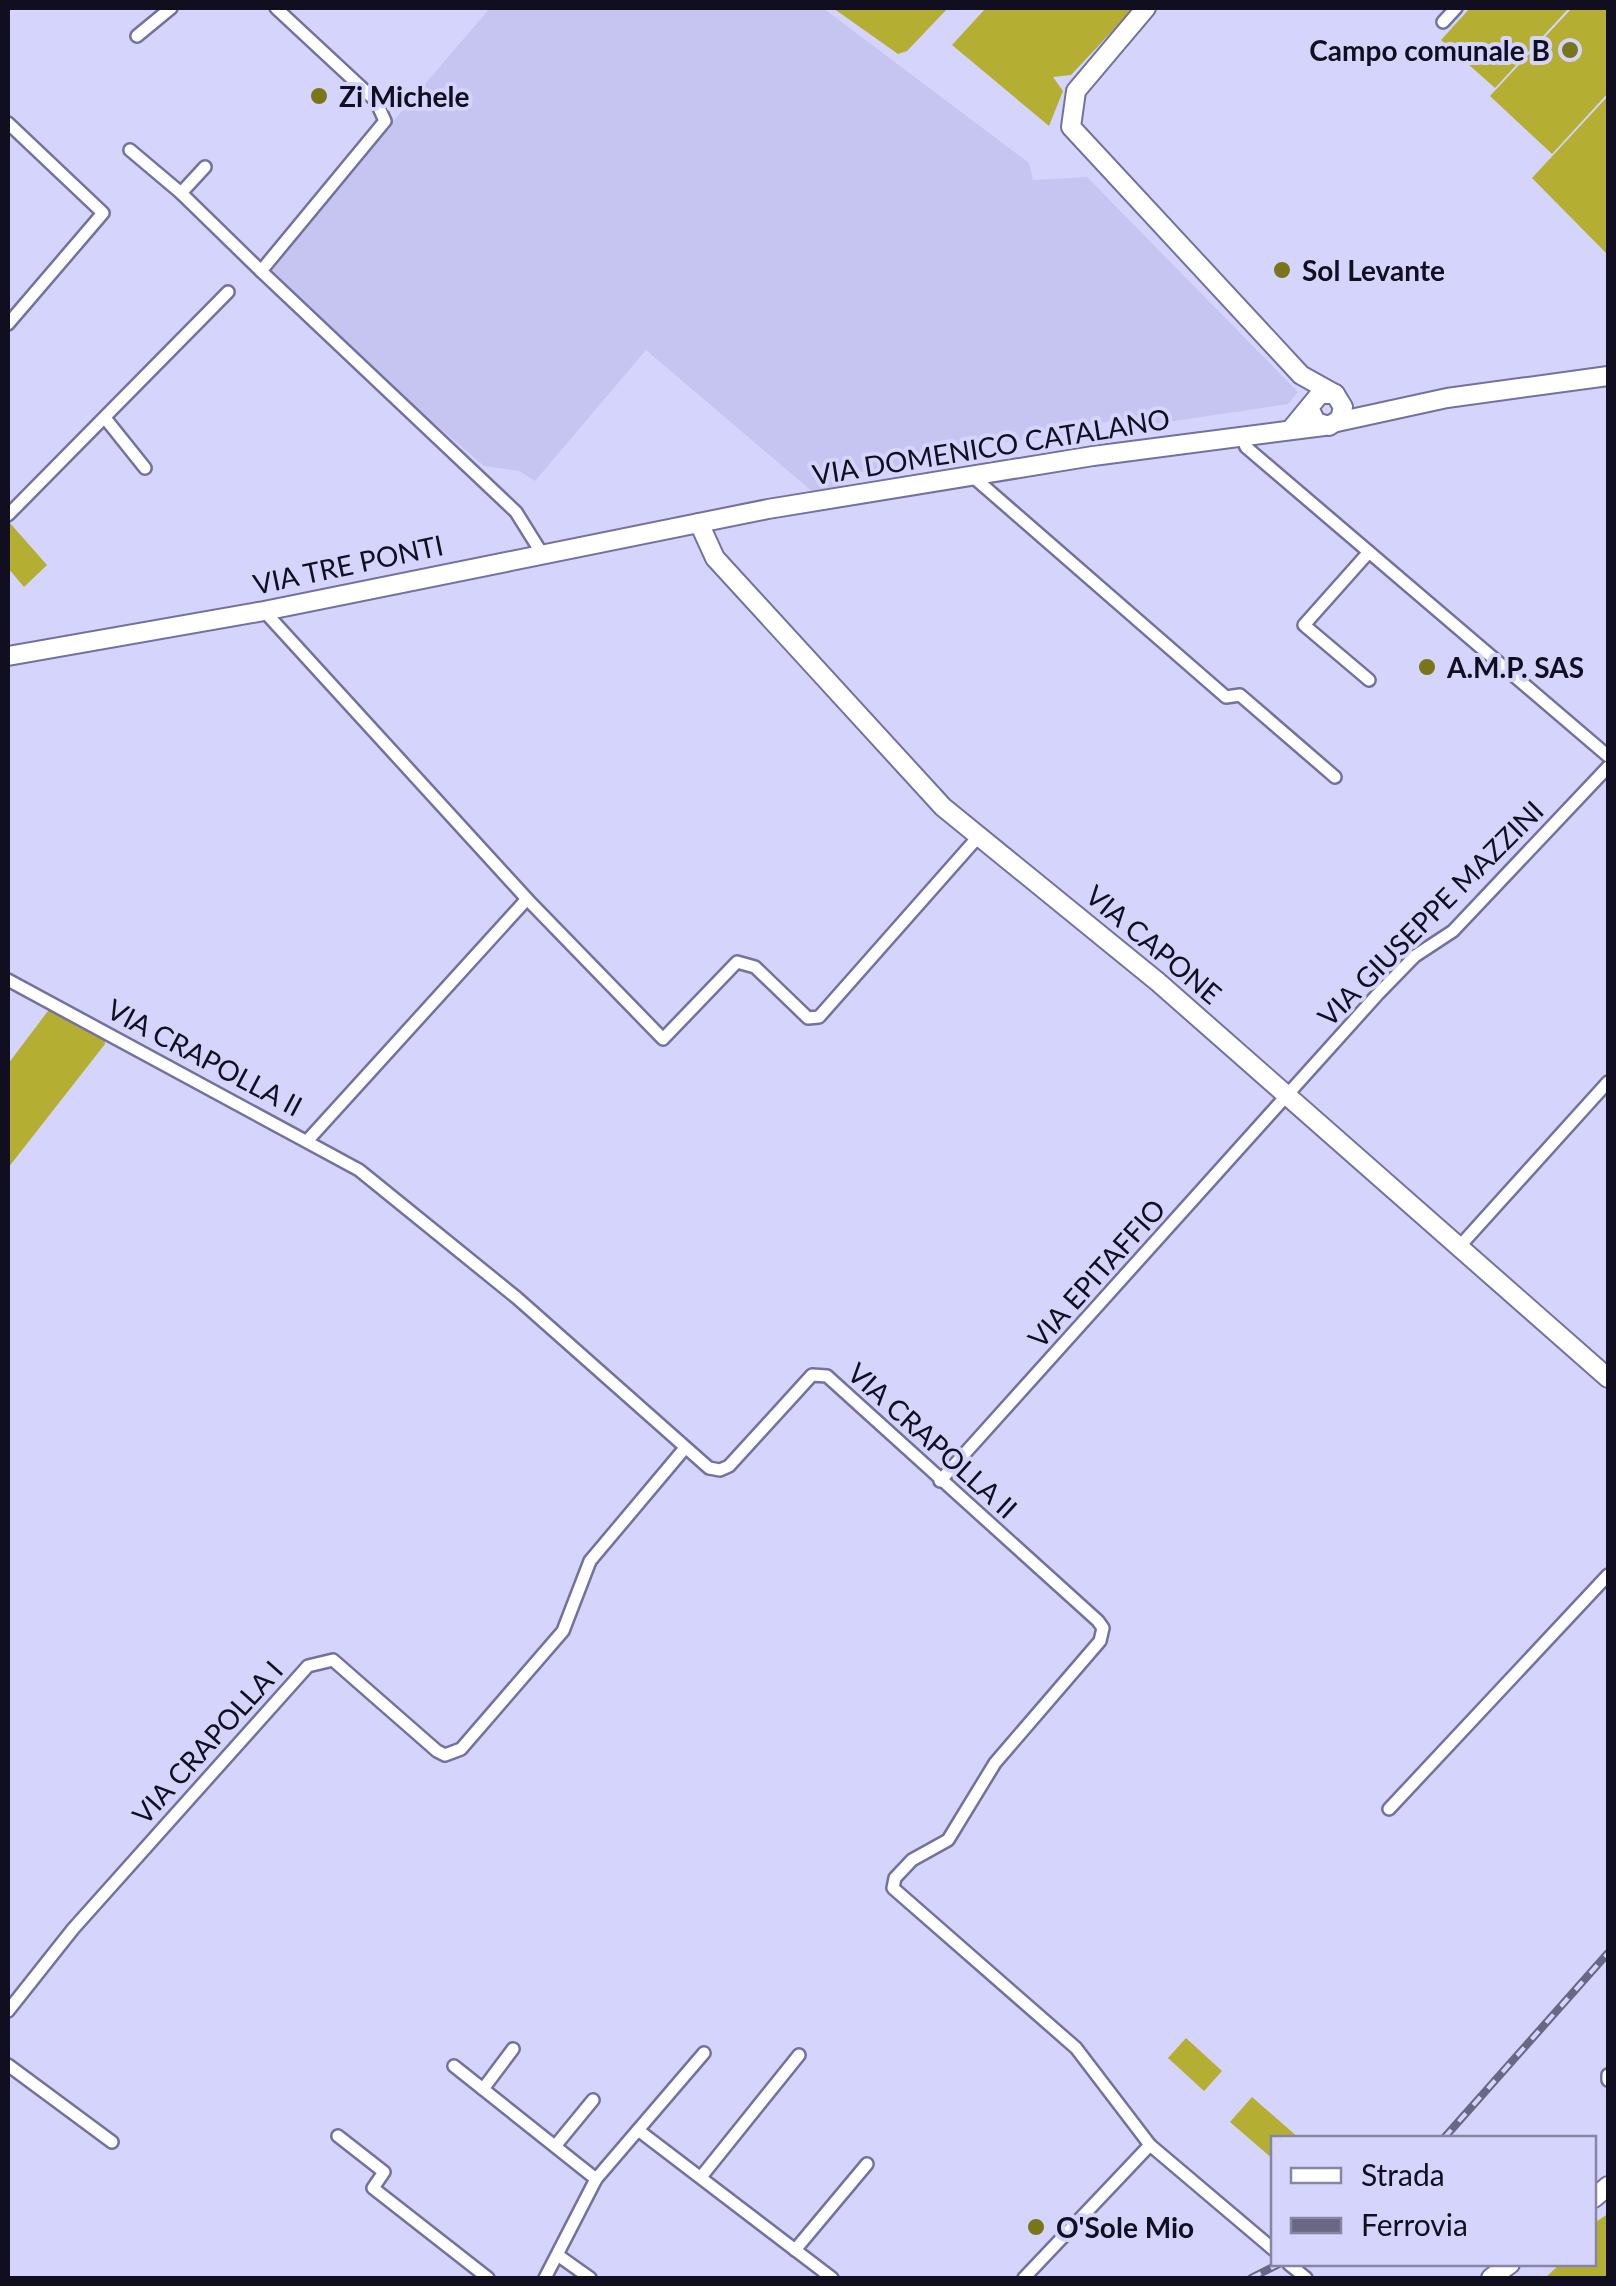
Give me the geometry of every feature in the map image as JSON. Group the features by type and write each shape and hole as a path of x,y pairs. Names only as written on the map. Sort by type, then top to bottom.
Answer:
{"street":[{"path":"137,36 171,8"},
{"path":"261,271 385,122 376,100 276,8"},
{"path":"1146,8 1076,91 1071,127 1301,375 1366,413"},
{"path":"1443,22 1456,8"},
{"path":"8,123 103,213 8,324"},
{"path":"130,150 181,192 516,512 540,552"},
{"path":"181,192 205,167"},
{"path":"8,515 228,292"},
{"path":"1301,375 1313,418 1331,424 1344,411 1338,398"},
{"name":"VIA DOMENICO CATALANO","path":"699,523 970,475 1331,424 1366,413 1608,376"},
{"path":"1292,428 1320,394 1338,398"},
{"path":"105,418 145,468"},
{"path":"1240,435 1246,447 1608,756"},
{"path":"970,475 1226,697 1240,695 1335,777"},
{"name":"VIA TRE PONTI","path":"8,656 264,611 540,552 699,523"},
{"name":"VIA CAPONE","path":"699,523 707,546 728,573 903,765 978,837 1102,934 1608,1378"},
{"path":"1368,552 1304,626 1369,680"},
{"path":"264,611 656,1036 669,1035 737,962 756,968 813,1020 978,837"},
{"name":"VIA GIUSEPPE MAZZINI","path":"1288,1096 1411,960 1453,932 1608,766"},
{"path":"308,1140 528,899"},
{"name":"VIA CRAPOLLA II","path":"8,980 308,1140 378,1183 517,1298 709,1468 720,1470 729,1466 812,1375 820,1373 1098,1621 1103,1634 995,1763 948,1840 912,1860 895,1878 893,1888 1076,2048 1150,2145 1271,2247"},
{"path":"1459,1247 1608,1082"},
{"name":"VIA EPITAFFIO","path":"940,1481 1288,1096"},
{"name":"VIA CRAPOLLA I","path":"8,2010 73,1930 308,1666 332,1660 437,1751 452,1754 461,1749 563,1631 590,1560 685,1448"},
{"path":"1389,1809 1608,1575"},
{"path":"483,2089 513,2050"},
{"path":"545,2278 596,2179 704,2053"},
{"path":"701,2177 799,2055"},
{"path":"8,2065 112,2142"},
{"path":"454,2066 596,2179"},
{"path":"556,2145 592,2100"},
{"path":"638,2130 832,2278"},
{"path":"338,2136 384,2172 373,2188 488,2278"},
{"path":"1024,2278 1150,2145"},
{"path":"795,2250 867,2164"},
{"path":"559,2256 590,2278"}],"shaded area":[{"path":"490,8 823,8 1029,163 1033,180 1087,177 1298,392 1288,404 1134,427 1132,418 1076,427 1076,433 966,447 966,457 841,475 843,487 814,493 646,350 535,481 519,471 484,466 364,363 267,269"},
{"path":"833,8 948,8 907,51 898,54"},
{"path":"986,8 1134,8 1071,75 1053,77 1063,91 1049,126 952,45"},
{"path":"1470,8 1569,8 1495,88 1441,40"},
{"name":"Campo comunale B","path":"1572,8 1608,8 1608,93 1552,154 1490,96"},
{"path":"1608,96 1608,255 1532,178"},
{"path":"9,522 47,565 24,587 8,568"},
{"path":"51,1007 105,1037 105,1044 8,1168 8,1064"},
{"path":"1186,2038 1222,2071 1204,2091 1168,2058"},
{"path":"1252,2097 1297,2136 1271,2136 1271,2157 1230,2122"},
{"path":"1608,2214 1608,2278 1545,2278 1558,2266 1596,2266 1596,2222"}],"railway":[{"path":"1446,2136 1608,1953"},
{"path":"1251,2278 1275,2266"}],"place":[{"name":"Campo comunale B","path":"1570,50"},
{"name":"Zi Michele","path":"319,96"},
{"name":"Sol Levante","path":"1282,270"},
{"name":"A.M.P. SAS","path":"1427,667"},
{"name":"O'Sole Mio","path":"1036,2227"}]}
